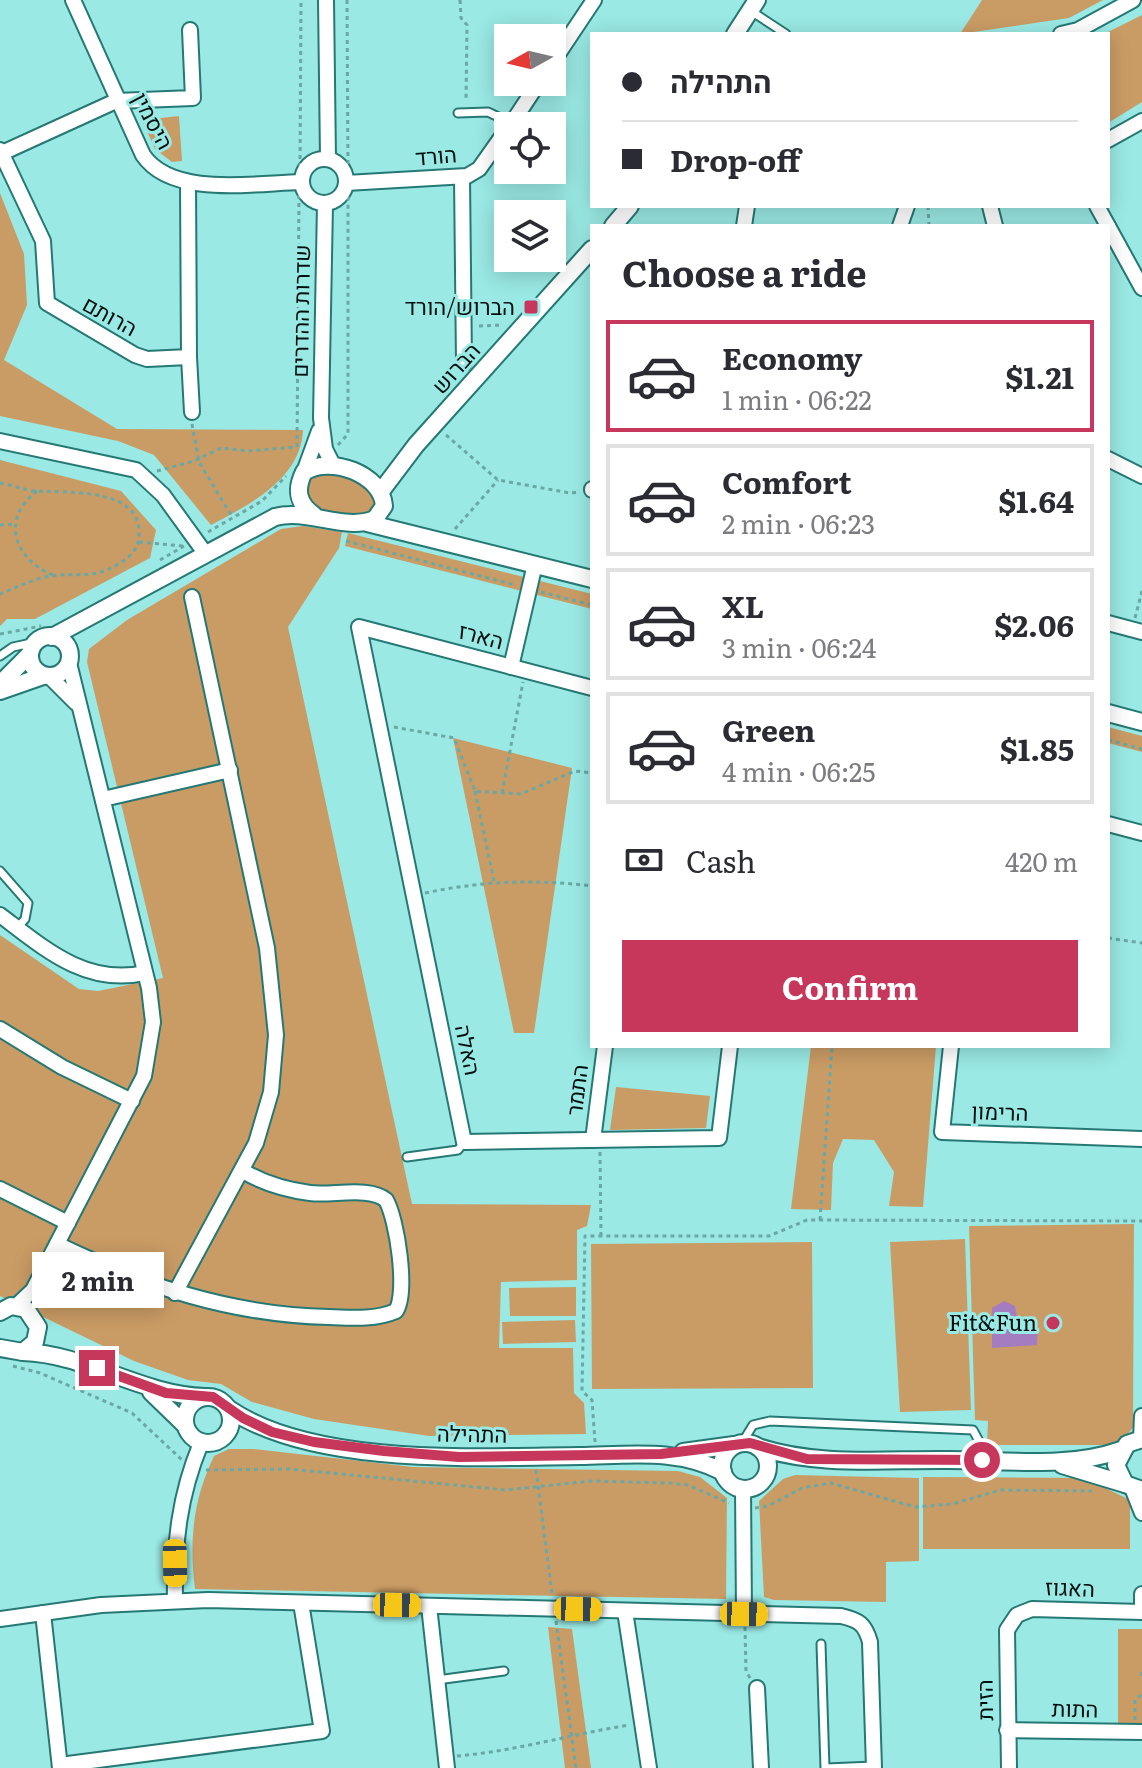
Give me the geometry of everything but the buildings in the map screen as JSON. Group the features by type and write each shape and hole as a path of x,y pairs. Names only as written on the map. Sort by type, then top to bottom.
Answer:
{"street":[{"name":"היסמין","path":"73,0 116,101 150,165 174,181 188,183 300,182"},
{"path":"326,0 328,159"},
{"path":"566,42 594,0"},
{"path":"1070,32 1133,0"},
{"path":"736,32 753,5"},
{"path":"116,101 193,98 190,30"},
{"name":"הרותם","path":"116,101 1,152 43,241 47,303 52,309 135,355 147,359 189,357"},
{"path":"1110,139 1142,121"},
{"name":"הורד","path":"347,183 462,177 479,169 494,148"},
{"path":"328,159 343,170 347,183 338,199 325,204 306,195 300,182 310,164 328,159"},
{"path":"462,177 464,363"},
{"path":"188,183 192,412"},
{"name":"שדרות ההדרים","path":"325,204 321,418 325,460"},
{"path":"615,224 629,208"},
{"path":"1110,230 1142,288"},
{"name":"הברוש","path":"367,523 380,513 383,494 416,445 590,251"},
{"path":"0,441 122,466 147,479 195,546"},
{"name":"הברוש","path":"362,476 384,470 416,445"},
{"path":"298,470 317,466 325,460"},
{"path":"298,470 325,460 362,476 383,494 402,521 424,535"},
{"path":"1110,460 1142,476"},
{"path":"298,470 301,504 314,515"},
{"path":"275,517 299,490"},
{"path":"0,684 42,639 113,605 195,546 242,533 275,517 296,512 424,535 590,578"},
{"path":"518,669 535,564"},
{"path":"175,1293 243,1171 262,1127 271,1092 276,1015 267,948 192,597"},
{"path":"0,691 61,673 82,637 113,605"},
{"path":"1110,624 1137,631"},
{"name":"הארז","path":"359,627 590,687"},
{"name":"האלה","path":"359,627 464,1142"},
{"path":"42,639 66,645 152,1004 151,1041 144,1076 132,1101 35,1287 6,1308 36,1322 74,1359"},
{"path":"42,639 33,667 68,692 82,714"},
{"path":"1110,714 1142,722"},
{"path":"103,799 230,770"},
{"path":"1110,825 1142,833"},
{"path":"0,915 98,976 126,978 145,973"},
{"path":"0,1029 62,1067 132,1101"},
{"name":"התמר","path":"597,1140 605,1048"},
{"path":"464,1142 719,1138 730,1048"},
{"name":"הרימון","path":"951,1048 942,1132 1142,1139"},
{"path":"57,1244 113,1271 175,1293 225,1306 320,1317 386,1315 396,1311 401,1303 391,1208 380,1195 311,1194 285,1188 243,1171"},
{"path":"0,1189 68,1223"},
{"path":"8,1354 35,1342 35,1287"},
{"path":"8,1354 74,1359 143,1387 213,1397 229,1409 231,1425 224,1437 210,1444 201,1443 193,1439 172,1409 143,1387"},
{"path":"185,1425 191,1404 205,1397"},
{"name":"התהילה","path":"229,1409 284,1435"},
{"path":"1142,1416 1142,1439"},
{"name":"התהילה","path":"224,1437 242,1432 284,1435 349,1447 459,1457 661,1454 745,1445 807,1459 982,1460 1081,1459 1121,1450 1142,1439"},
{"path":"175,1601 176,1531 190,1467 201,1443"},
{"path":"745,1445 767,1460 766,1475 756,1486 743,1488 733,1485 723,1472 724,1457 745,1445"},
{"path":"1121,1450 1116,1465 1133,1487 1142,1513"},
{"name":"התהילה","path":"661,1454 695,1459 723,1472"},
{"name":"התהילה","path":"766,1475 807,1459"},
{"name":"התהילה","path":"1037,1460 1081,1469 1133,1487"},
{"path":"743,1488 744,1614"},
{"path":"1142,1594 1142,1612"},
{"path":"0,1619 101,1605 175,1601 841,1616 859,1620 866,1628 870,1642 874,1767"},
{"path":"43,1613 60,1766 322,1731 301,1603"},
{"path":"429,1606 447,1763"},
{"name":"האגוז","path":"1007,1630 1017,1615 1032,1609 1142,1612"},
{"path":"625,1611 649,1768"},
{"name":"הזית","path":"1007,1630 1009,1768"},
{"path":"757,1688 761,1768"},
{"name":"התות","path":"1007,1730 1139,1732"}],"lane":[{"path":"753,5 784,32"},
{"path":"462,113 488,112 494,116"},
{"path":"0,656 13,647 42,639"},
{"path":"0,871 28,903 25,919 17,928"},
{"path":"407,1157 458,1150 464,1142"},
{"path":"745,1445 753,1425 770,1421 973,1430 980,1443 982,1460"},
{"path":"821,1644 825,1768 874,1767"},
{"path":"437,1680 504,1671"}],"path":[{"path":"297,447 301,0"},
{"path":"147,479 158,470 198,459 221,448 257,451 306,447 325,460 348,434 347,0"},
{"path":"460,0 461,18 467,25 462,113"},
{"path":"463,327 524,325"},
{"path":"192,412 198,459 242,533"},
{"path":"434,425 498,480 570,493 590,490"},
{"path":"158,561 195,546 262,501 298,470"},
{"path":"445,541 498,480"},
{"path":"0,483 37,491 83,491 122,504 139,527 139,542 134,553 96,574 79,577 53,575 25,560 15,535 15,524 20,507 37,491"},
{"path":"0,525 15,524"},
{"path":"346,541 590,604"},
{"path":"139,542 195,546"},
{"path":"0,594 53,575"},
{"path":"1137,631 1142,591"},
{"path":"0,634 42,639"},
{"path":"502,793 518,669"},
{"path":"379,724 454,738 475,791 495,882"},
{"path":"1110,741 1142,749"},
{"path":"475,791 521,794 575,771 590,773"},
{"path":"414,895 495,882 556,882 590,886"},
{"path":"1110,938 1142,943"},
{"path":"820,1220 832,1048"},
{"path":"597,1140 601,1236"},
{"path":"595,1455 592,1400 582,1391 585,1236 769,1236 807,1220 1142,1221"},
{"path":"8,1354 132,1413 190,1467 218,1471 303,1470 506,1490 539,1489 572,1482 669,1483 688,1485 744,1508 768,1506 802,1488 831,1483 915,1507 952,1504 1001,1490 1096,1491"},
{"path":"744,1614 746,1671 757,1688"},
{"path":"1142,1672 1142,1680"},
{"path":"1139,1732 1135,1700 1142,1694"},
{"path":"447,1763 516,1751 572,1734 642,1723"}],"shaded area":[{"path":"982,0 1103,0 1069,18 961,32"},
{"path":"1142,15 1142,102 1110,122 1110,32"},
{"path":"179,116 182,161 172,162 155,149 142,120"},
{"path":"0,193 24,254 27,305 4,360 117,429 303,430 300,447 283,476 256,499 211,525 154,455 118,441 0,416"},
{"path":"0,460 121,491 156,530 150,558 35,619 7,619 0,626"},
{"path":"329,472 367,483 378,499 371,514 337,515 307,501 306,482 312,474"},
{"path":"303,526 342,532 339,548 288,627 412,1204 591,1205 587,1226 577,1230 577,1280 501,1282 499,1348 573,1348 574,1393 584,1403 586,1434 429,1436 314,1419 252,1402 221,1384 188,1380 134,1361 0,1296 0,935 79,989 98,991 163,978 87,662 89,649 127,620 281,529"},
{"path":"348,533 590,594 590,608 345,546"},
{"path":"1110,728 1142,736 1142,752 1110,744"},
{"path":"453,738 572,768 534,1033 514,1033"},
{"path":"811,1048 936,1048 923,1207 889,1206 894,1172 874,1140 843,1139 833,1163 831,1210 791,1209"},
{"path":"616,1087 710,1096 706,1128 610,1130"},
{"name":"Fit&Fun","path":"1134,1224 1133,1428 1119,1443 1108,1445 987,1445 988,1421 975,1420 969,1226"},
{"path":"965,1239 971,1410 900,1412 890,1242"},
{"path":"812,1242 813,1388 592,1389 591,1244"},
{"path":"576,1287 576,1316 510,1316 509,1288"},
{"name":"Fit&Fun","path":"1004,1301 1015,1306 1018,1322 1038,1323 1037,1345 992,1348 992,1308"},
{"path":"575,1320 576,1342 503,1344 502,1322"},
{"path":"229,1449 413,1467 678,1471 700,1477 727,1498 726,1599 195,1589 192,1554 197,1504 214,1456"},
{"path":"795,1475 919,1478 919,1561 886,1562 886,1602 774,1600 764,1597 759,1501 783,1479"},
{"path":"923,1477 1085,1478 1130,1500 1130,1549 923,1549"},
{"path":"548,1627 572,1629 591,1768 565,1768"},
{"path":"1118,1629 1142,1629 1142,1723 1118,1723"}],"place":[{"name":"הברוש/הורד","path":"531,307"},
{"name":"Fit&Fun","path":"1053,1323"}],"route":[{"path":"97,1368 166,1393 213,1397 243,1418 272,1432 314,1442 384,1451 459,1457 661,1454 750,1443 776,1453 807,1459 982,1460"}]}
